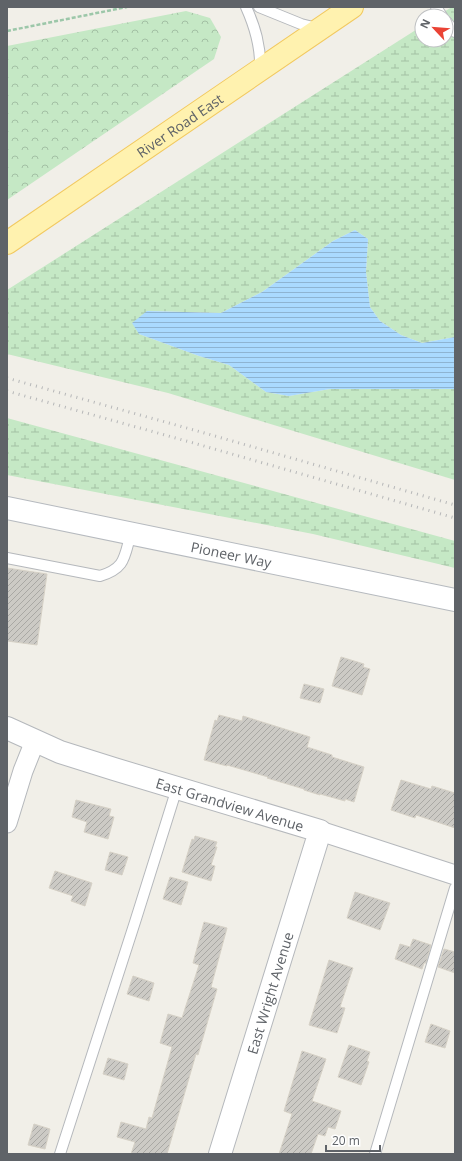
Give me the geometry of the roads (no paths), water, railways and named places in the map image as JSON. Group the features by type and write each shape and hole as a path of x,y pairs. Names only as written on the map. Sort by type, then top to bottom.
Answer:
{"main road":[{"name":"River Road East","path":"7,243 352,7"}],"street":[{"name":"Pioneer Way","path":"7,508 455,600"},
{"name":"East Grandview Avenue","path":"7,728 52,749 94,763 320,831 455,875"},
{"path":"7,823 23,771 35,741"},
{"name":"East Wright Avenue","path":"220,1154 320,831"}],"lane":[{"path":"246,7 254,27 260,52 260,69"},
{"path":"259,7 301,24 319,29"},
{"path":"7,558 100,576 112,572 121,564 124,558 130,533"},
{"path":"60,1154 177,788"},
{"path":"375,1154 455,888"}],"water":[{"path":"355,230 368,239 366,272 370,307 380,321 401,335 422,343 455,337 455,389 330,389 289,396 266,392 229,365 199,356 139,334 132,323 147,311 221,313 262,292 333,241"}],"railway":[{"path":"7,378 455,505"},
{"path":"7,391 455,518"}]}
